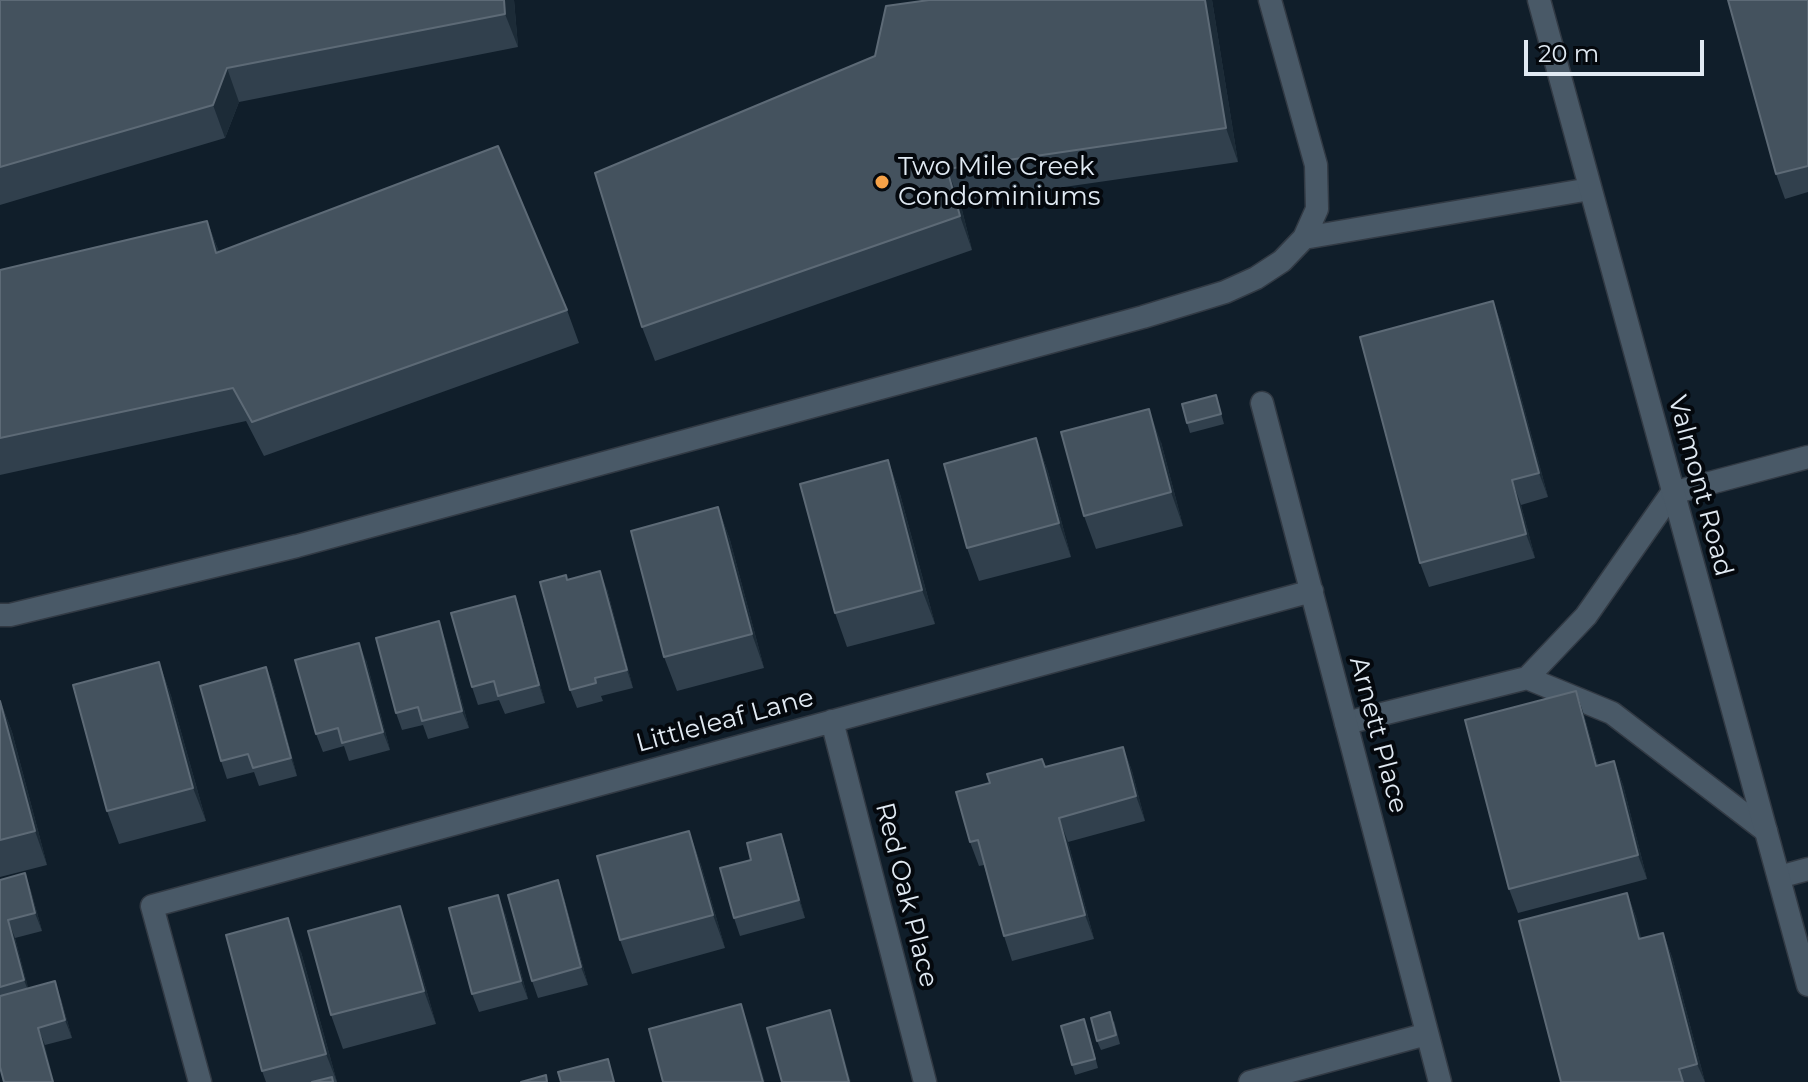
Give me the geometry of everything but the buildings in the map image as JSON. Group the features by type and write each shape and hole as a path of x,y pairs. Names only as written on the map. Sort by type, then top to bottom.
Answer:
{"street":[{"path":"0,615 312,542 1143,317 1225,292 1256,278 1282,261 1304,238 1317,209 1316,165 1270,0"},
{"name":"Valmont Road","path":"1539,0 1808,985"},
{"path":"1304,238 1590,189"},
{"name":"Arnett Place","path":"1262,403 1440,1082"},
{"path":"1346,723 1527,678 1586,616 1672,493 1808,457"},
{"name":"Littleleaf Lane","path":"200,1082 152,906 1312,591"},
{"path":"1527,678 1612,713 1766,831"},
{"name":"Red Oak Place","path":"832,721 925,1082"},
{"path":"1779,877 1808,869"},
{"path":"1250,1082 1427,1034"}],"place":[{"name":"Two Mile Creek Condominiums","path":"882,182"}]}
